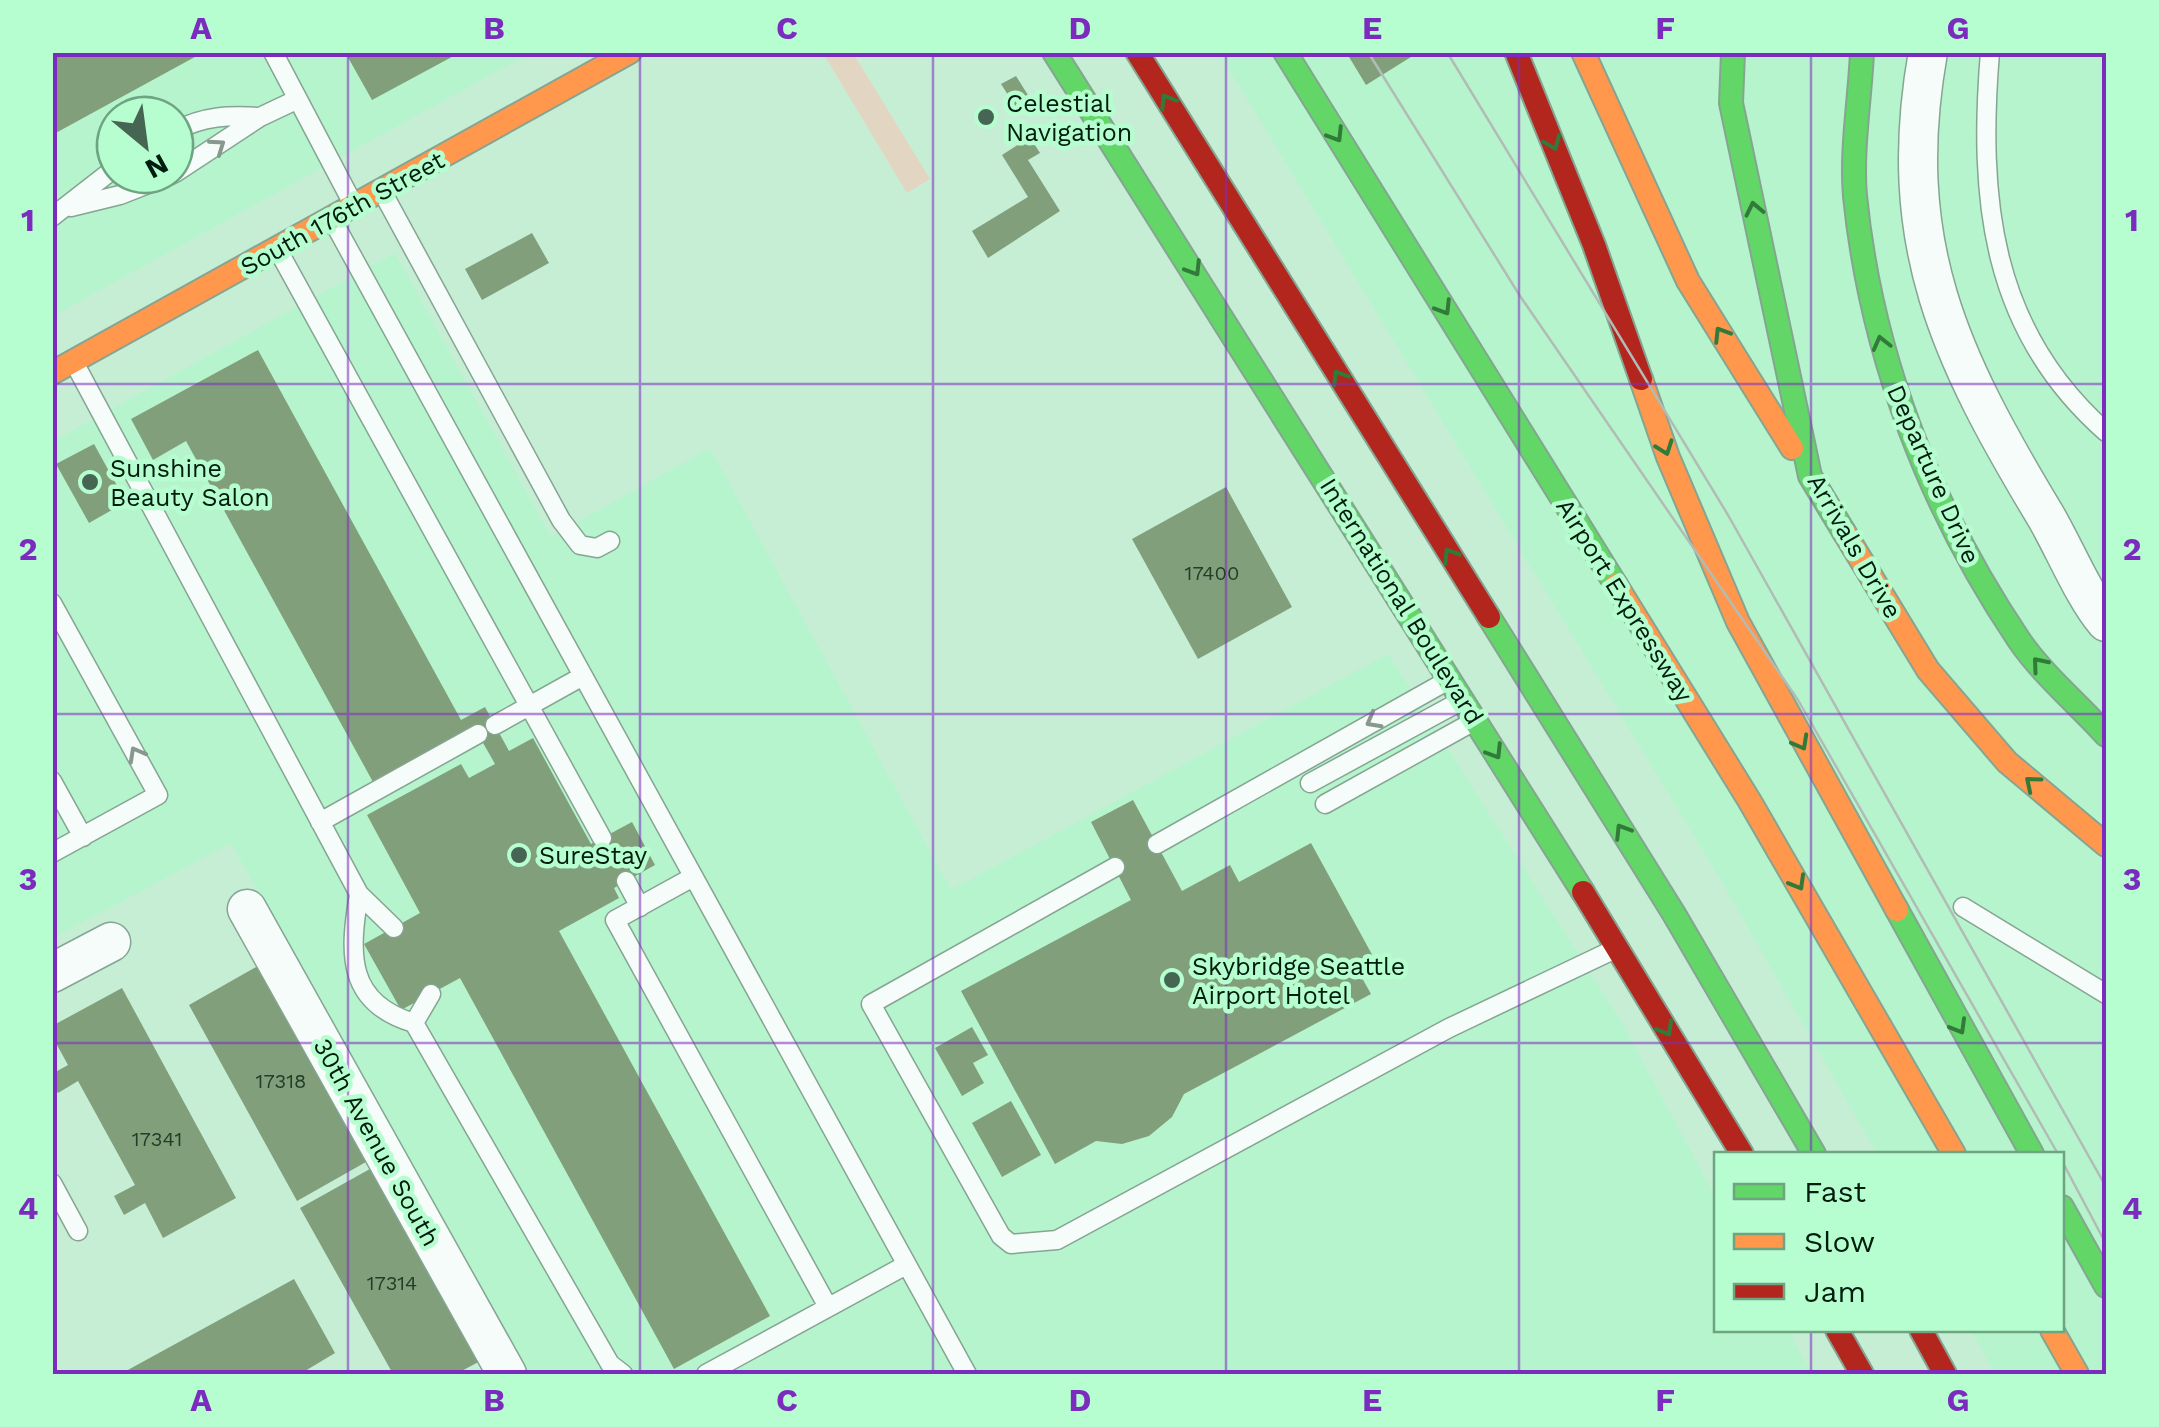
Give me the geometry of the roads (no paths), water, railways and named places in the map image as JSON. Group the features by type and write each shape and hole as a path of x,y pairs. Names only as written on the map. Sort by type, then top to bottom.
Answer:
{"main road":[{"name":"South 176th Street","path":"52,372 630,52"},
{"name":"International Boulevard","path":"1054,52 1476,721 1625,943 1741,1152"},
{"path":"1137,52 1813,1152"},
{"name":"Airport Expressway","path":"1285,52 1749,800 1953,1152"},
{"path":"1516,52 1594,246 1680,488 1738,622 2031,1152"},
{"name":"Arrivals Drive","path":"1733,52 1731,103 1810,476 1928,670 2007,762 2106,845"},
{"name":"Departure Drive","path":"1862,52 1855,193 1876,324 1892,388 1966,551 2021,642 2106,734"},
{"path":"1589,59 1688,282 1810,476"},
{"path":"2064,1211 2106,1286"},
{"path":"1838,1332 1862,1374"},
{"path":"1922,1332 1945,1374"},
{"path":"2044,1332 2062,1374"},
{"path":"2053,1332 2077,1374"}],"street":[{"path":"1928,52 1917,114 1918,192 1938,305 1974,394 2106,622"},
{"name":"30th Avenue South","path":"247,909 507,1374"},
{"path":"52,973 111,942"}],"lane":[{"path":"272,52 354,206"},
{"path":"1990,52 1988,165 2004,285 2041,356 2106,432"},
{"path":"195,160 260,117 296,100"},
{"path":"195,125 225,115 260,117"},
{"path":"52,217 71,207 95,186"},
{"path":"381,190 561,520 580,545 596,548 610,541"},
{"path":"71,207 122,195"},
{"path":"331,218 966,1374"},
{"path":"277,248 602,838"},
{"path":"74,361 359,894 394,928"},
{"path":"52,603 158,795 52,854"},
{"path":"320,822 583,676"},
{"path":"1157,844 1450,680"},
{"path":"1310,783 1463,700"},
{"path":"1326,804 1476,721"},
{"path":"52,781 83,837"},
{"path":"1115,868 871,1004 1001,1236 1012,1244 1057,1240 1449,1028 1625,943"},
{"path":"694,877 615,920 828,1308"},
{"path":"626,881 640,907"},
{"path":"359,894 350,948 360,983 384,1014 414,1023 610,1364 623,1374"},
{"path":"1964,907 2106,994"},
{"path":"414,1023 430,994"},
{"path":"52,1183 78,1231"},
{"path":"706,1374 906,1264"}],"tram line":[{"path":"1368,52 1520,296 1798,700 2057,1152"},
{"path":"1447,52 1728,515 2106,1187"},
{"path":"2064,1165 2106,1244"}],"place":[{"name":"Celestial Navigation","path":"986,117"},
{"name":"Sunshine Beauty Salon","path":"90,482"},
{"name":"SureStay","path":"519,855"},
{"name":"Skybridge Seattle Airport Hotel","path":"1172,980"}]}
